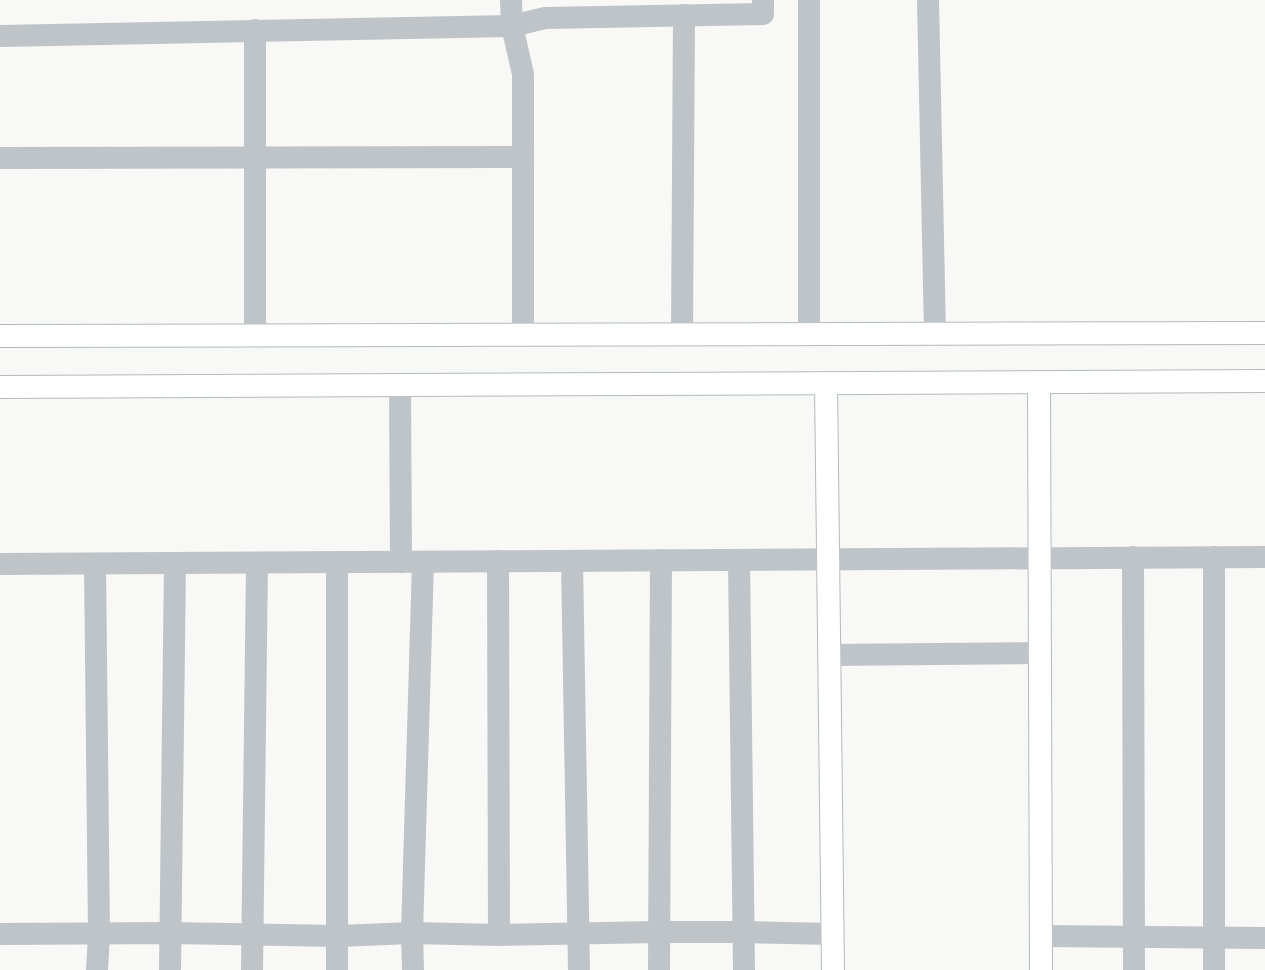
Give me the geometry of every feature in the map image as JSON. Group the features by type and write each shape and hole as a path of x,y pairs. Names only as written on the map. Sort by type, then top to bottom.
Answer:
{"main road":[{"path":"0,336 1265,333"},
{"path":"0,387 1265,381"},
{"path":"1040,382 1041,970"},
{"path":"826,383 833,970"}],"street":[{"path":"511,0 512,26 523,74 523,334"},
{"path":"0,36 512,26 545,18 763,14 763,0"},
{"path":"809,0 809,334"},
{"path":"928,0 935,334"},
{"path":"682,334 684,15"},
{"path":"255,30 255,335"},
{"path":"0,158 523,157"},
{"path":"400,385 401,562"},
{"path":"1133,557 1134,970"},
{"path":"1214,557 1214,970"},
{"path":"0,564 1265,557"},
{"path":"659,970 662,560"},
{"path":"739,560 744,970"},
{"path":"498,561 499,935"},
{"path":"572,561 579,970"},
{"path":"337,970 338,562"},
{"path":"413,970 412,933 423,562"},
{"path":"170,970 175,563"},
{"path":"252,970 257,563"},
{"path":"95,564 99,934 97,970"},
{"path":"829,655 1040,653"},
{"path":"0,934 170,933 338,936 412,933 499,935 744,932 832,934"},
{"path":"1041,936 1265,938"}]}
